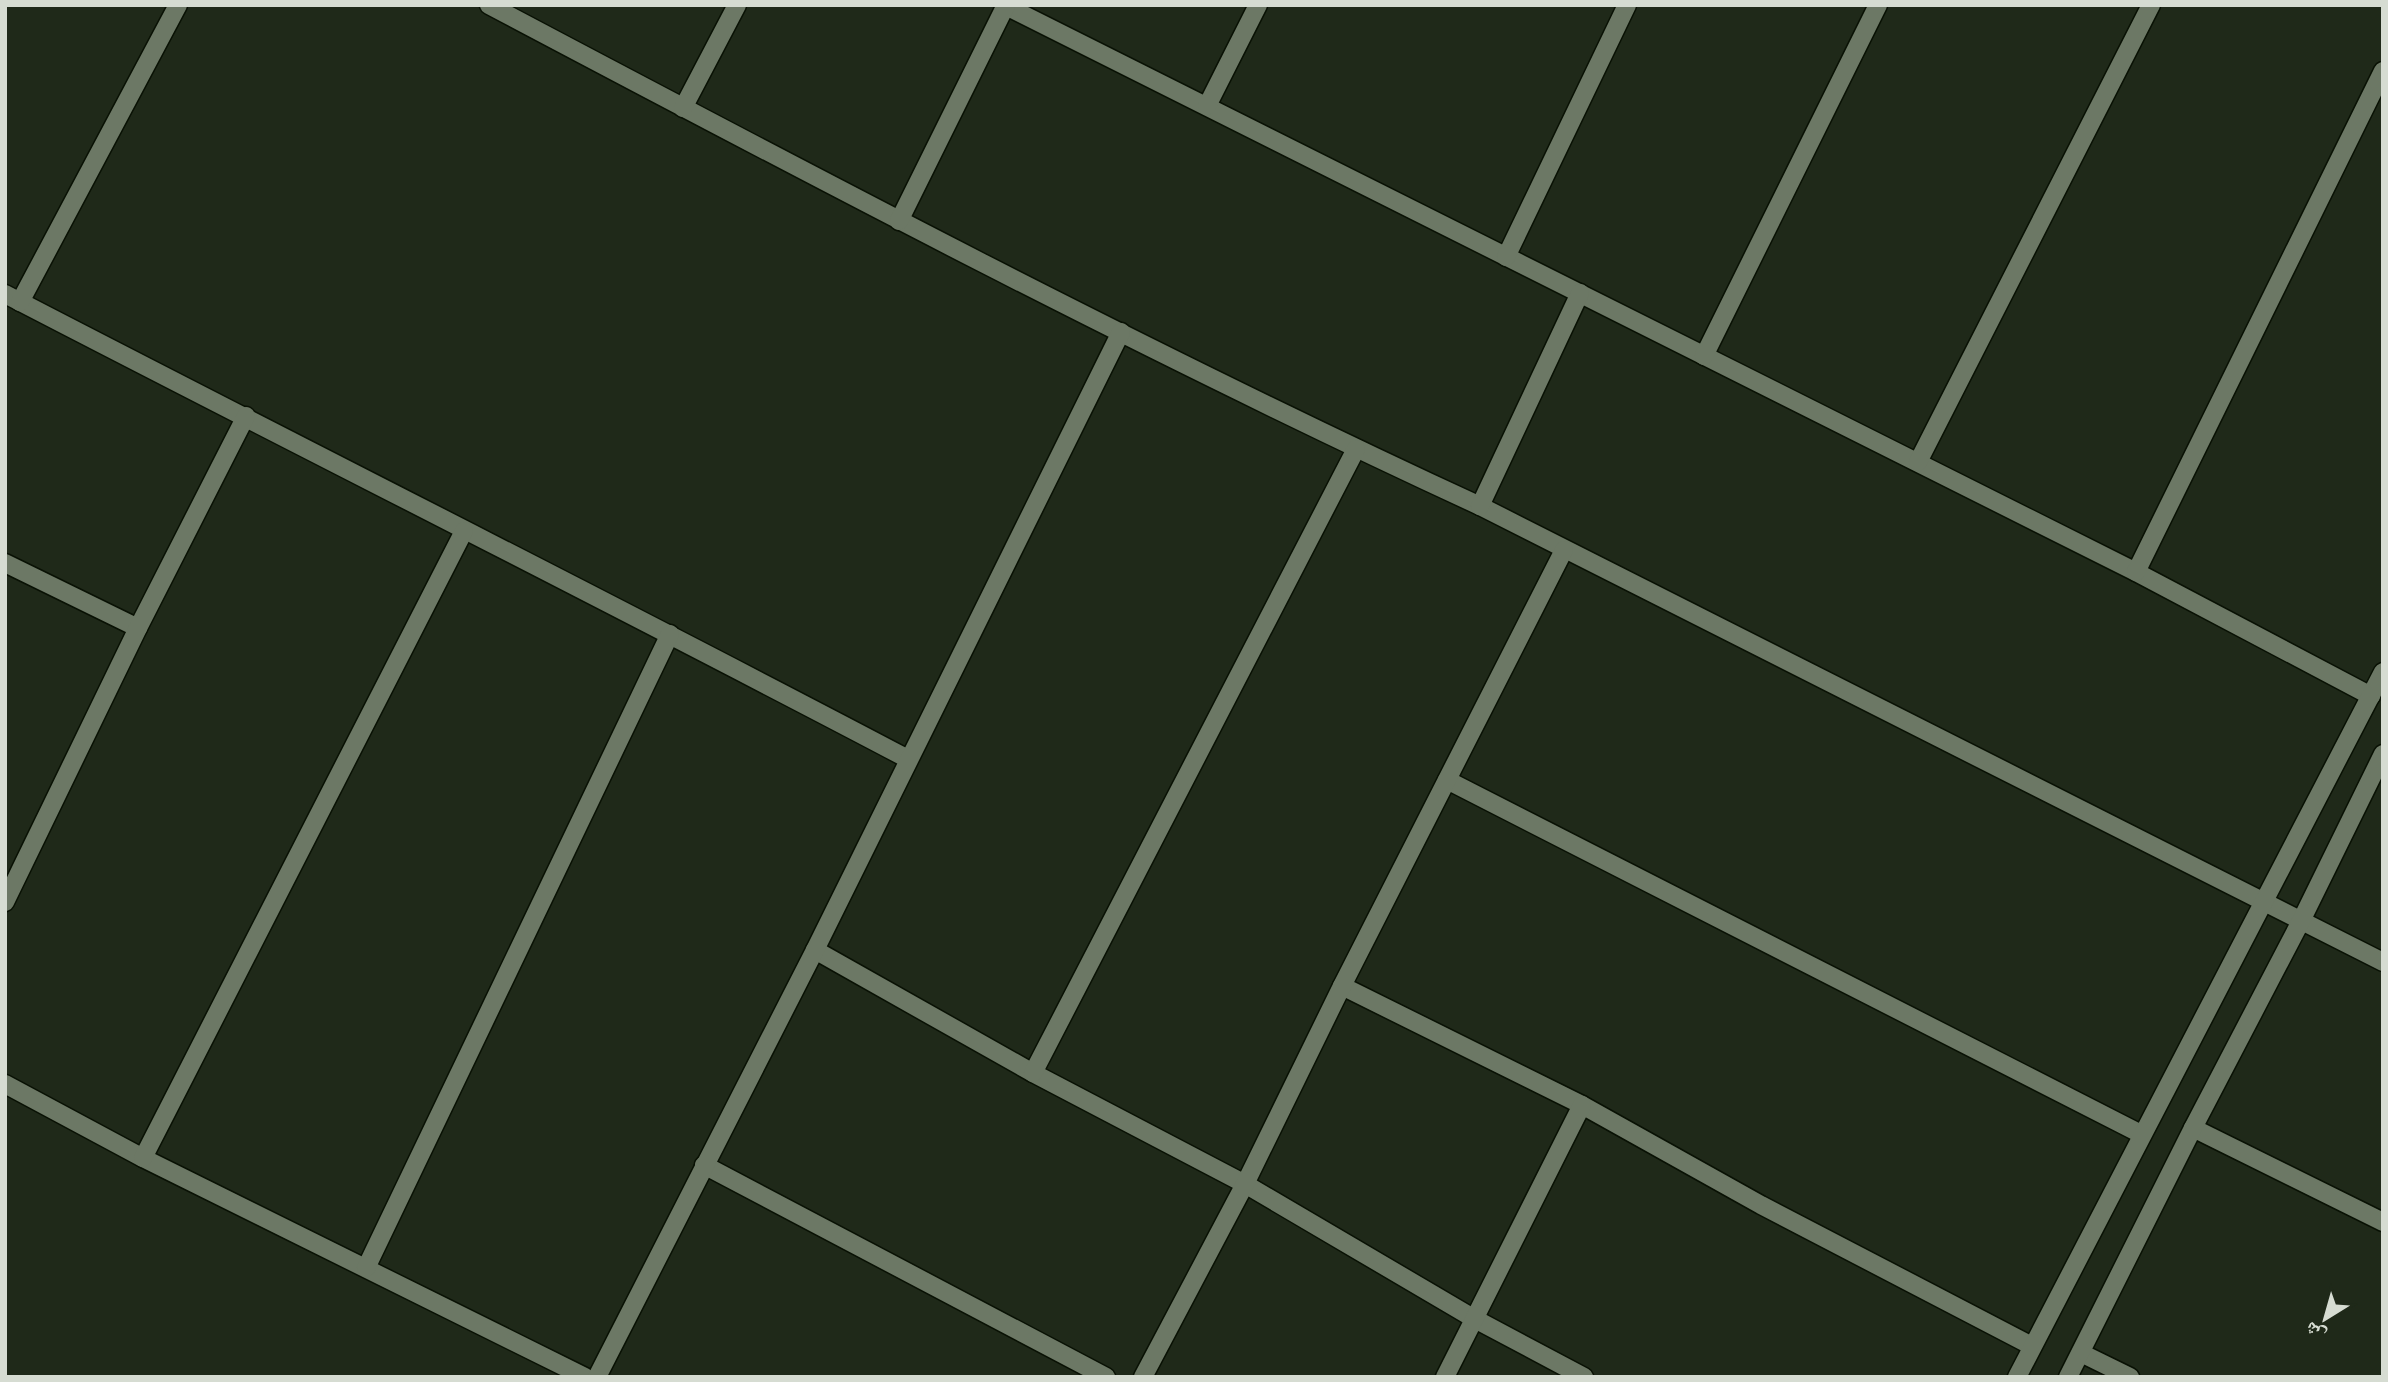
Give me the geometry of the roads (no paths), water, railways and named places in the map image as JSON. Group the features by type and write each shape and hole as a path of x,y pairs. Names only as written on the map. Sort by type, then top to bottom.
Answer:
{"street":[{"path":"178,5 13,298 908,758"},
{"path":"489,5 899,221 1356,449 1480,506 2383,962"},
{"path":"683,108 737,5"},
{"path":"899,221 1006,5 2136,572 2371,696"},
{"path":"1207,106 1258,5"},
{"path":"1506,257 1627,5"},
{"path":"1704,356 1878,5"},
{"path":"1917,462 2151,5"},
{"path":"2136,572 2383,71"},
{"path":"1480,506 1580,293"},
{"path":"597,1377 815,950 1121,332"},
{"path":"5,902 138,628 246,416"},
{"path":"1033,1073 1356,449"},
{"path":"143,1158 464,531"},
{"path":"1143,1377 1245,1184 1342,986 1564,550"},
{"path":"5,563 138,628"},
{"path":"366,1268 670,634"},
{"path":"2017,1377 2383,672"},
{"path":"2068,1377 2301,921 2383,754"},
{"path":"1447,780 2141,1134"},
{"path":"815,950 1033,1073 1245,1184 1473,1318 1584,1377"},
{"path":"1342,986 1582,1105 1761,1205 2032,1346"},
{"path":"5,1084 143,1158 585,1377"},
{"path":"1445,1377 1582,1105"},
{"path":"2193,1128 2383,1222"},
{"path":"704,1165 1106,1377"},
{"path":"2081,1353 2130,1377"}]}
